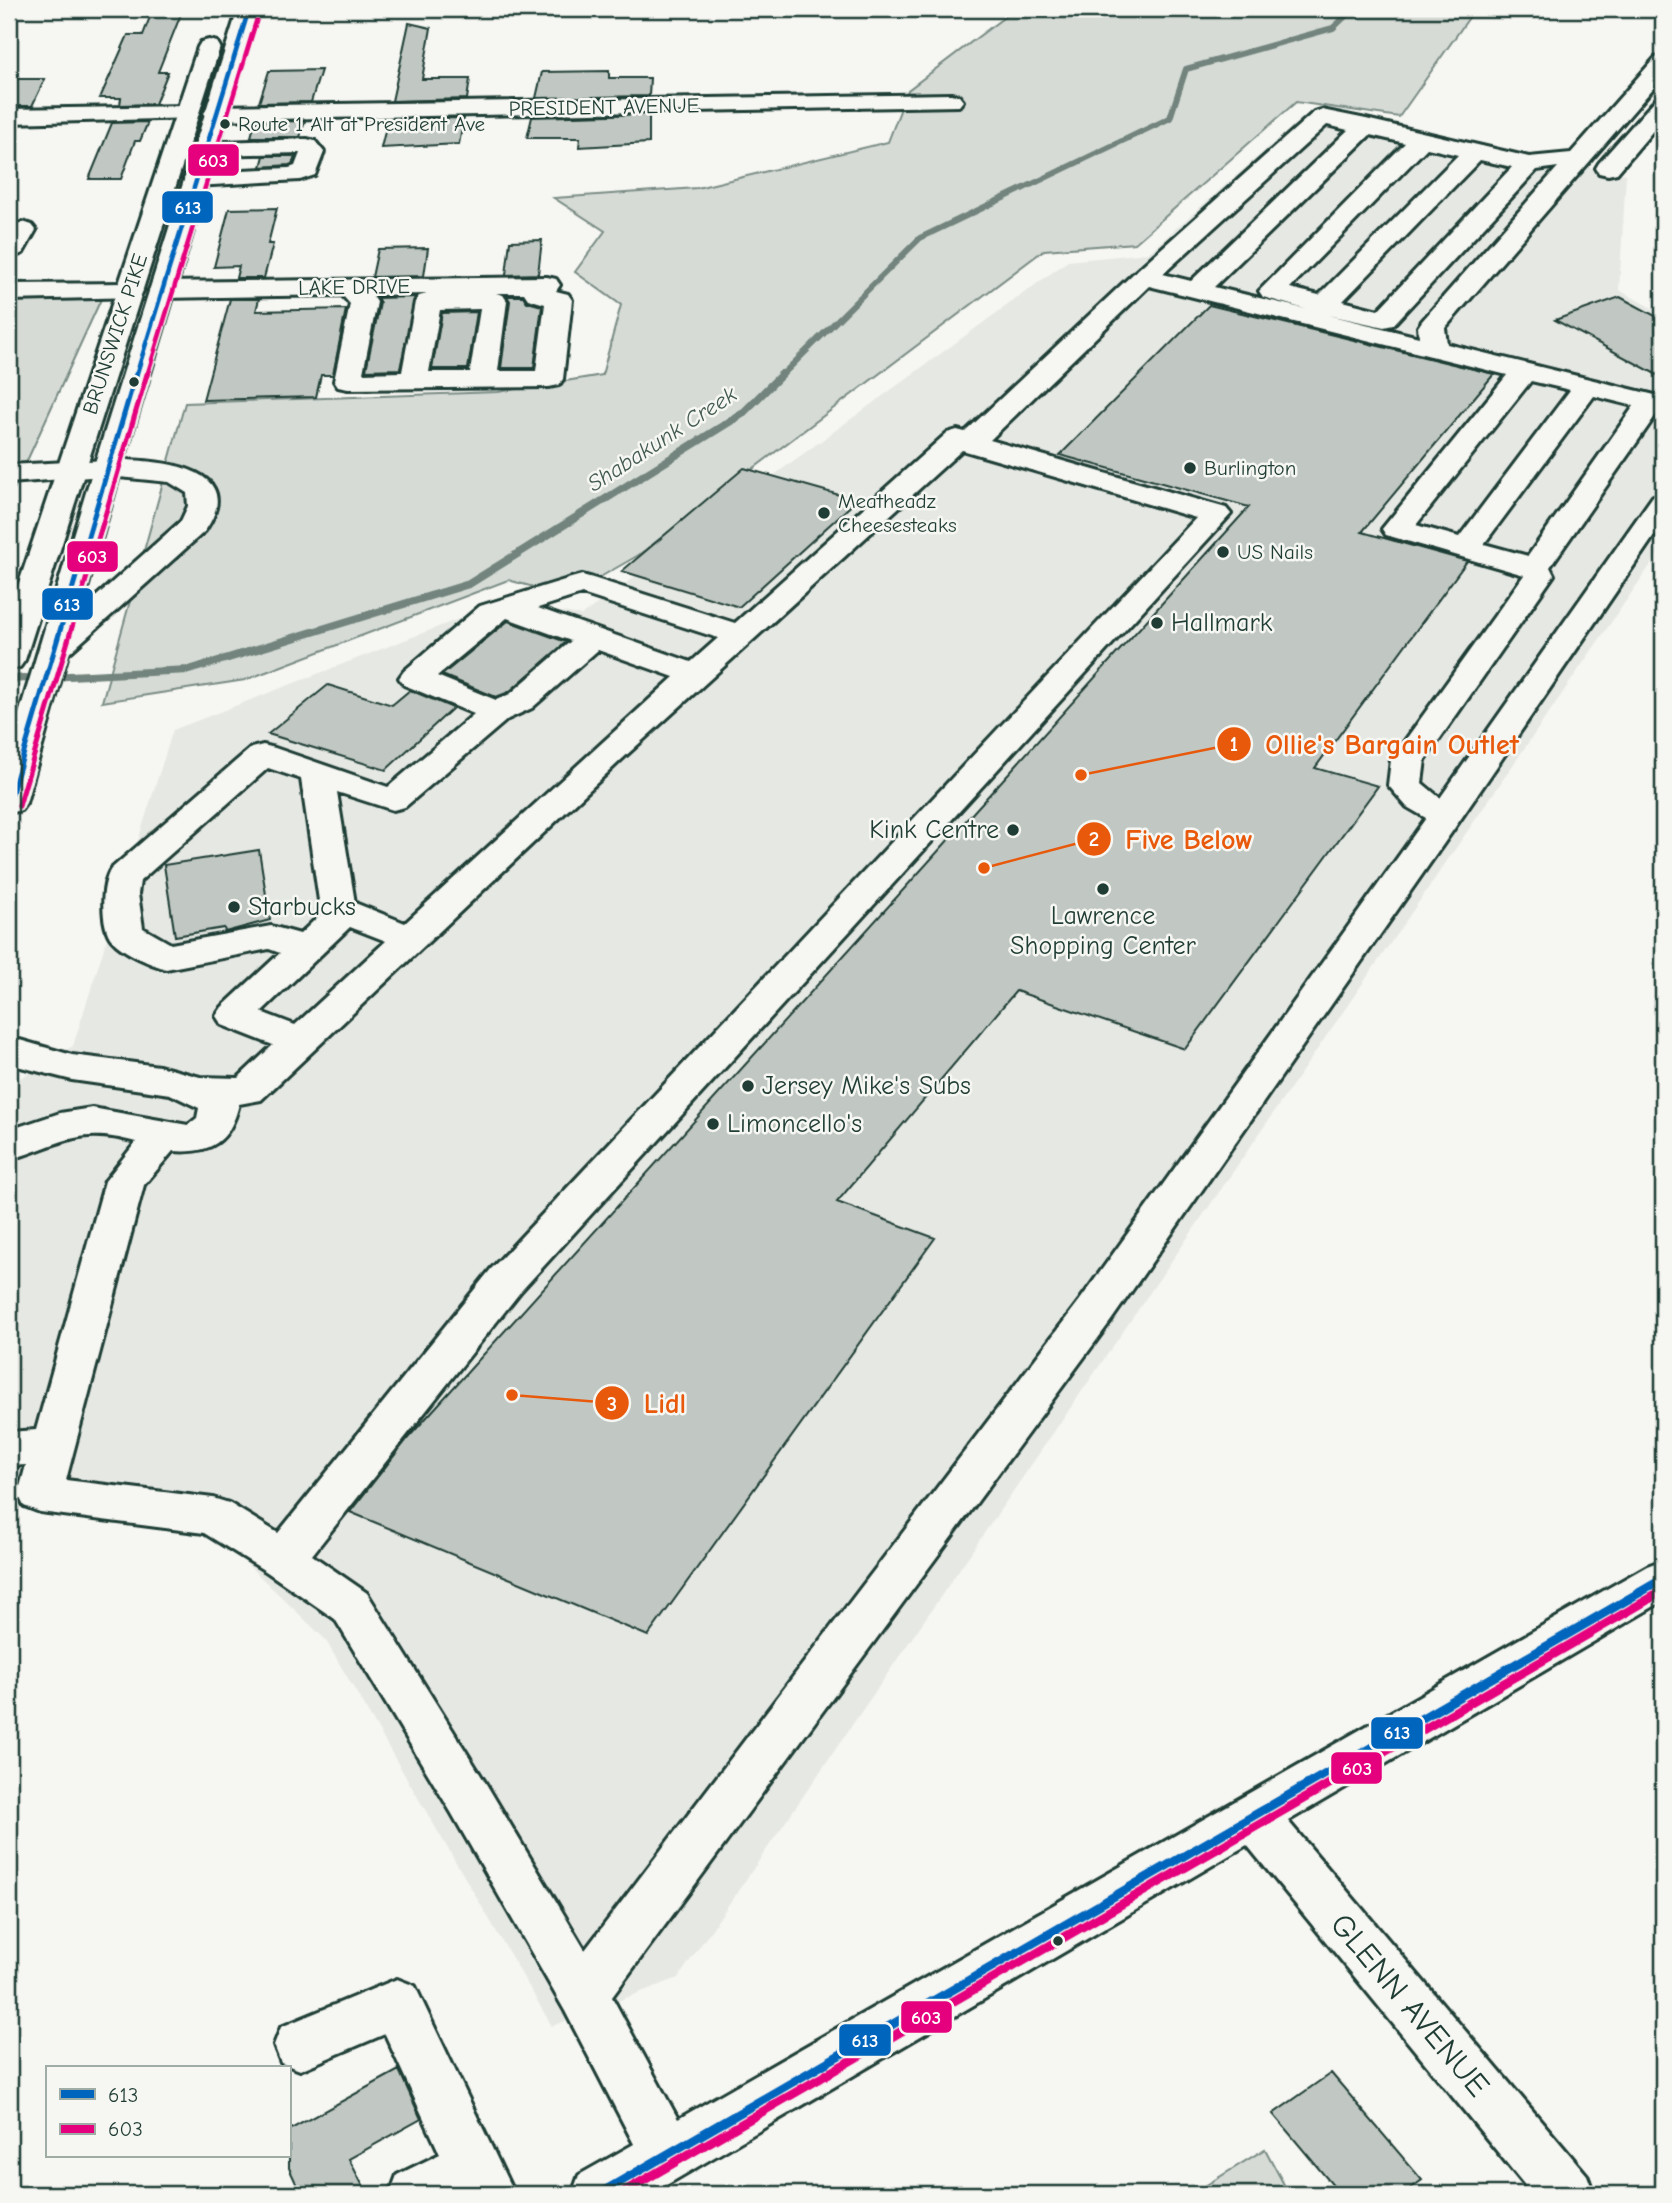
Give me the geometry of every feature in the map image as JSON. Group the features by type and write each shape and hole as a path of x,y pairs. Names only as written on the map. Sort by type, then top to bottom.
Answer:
{"main road":[{"name":"BRUNSWICK PIKE","path":"9,803 107,469 249,9"},
{"name":"BRUNSWICK PIKE","path":"9,660 218,22"},
{"path":"1434,347 1430,327 1663,63"},
{"name":"PRESIDENT AVENUE","path":"216,113 951,101"},
{"path":"1590,188 1663,105"},
{"path":"9,116 187,113"},
{"path":"970,443 1144,277 1322,117 1529,164 1557,160 1579,161"},
{"path":"1196,290 1366,126"},
{"path":"1423,139 1272,291 1318,311 1434,347 1657,404 1535,566"},
{"path":"196,179 291,175 306,170 312,152 307,146 205,148"},
{"path":"1318,311 1476,151"},
{"path":"1144,277 1196,290 1318,311 1384,319 1529,164"},
{"path":"9,292 130,290"},
{"name":"LAKE DRIVE","path":"162,290 360,295 548,290"},
{"path":"548,290 549,379 348,380 360,295 428,302 494,301 548,290"},
{"path":"483,379 494,301"},
{"path":"414,380 428,302"},
{"path":"1434,347 1461,332"},
{"path":"1524,371 1397,530 1535,566"},
{"path":"1466,548 1587,386"},
{"path":"195,1090 247,1091 410,938 957,439 1216,514 506,1280 283,1559"},
{"path":"9,474 147,468 187,478 199,488 205,499 204,511 194,525 54,655"},
{"path":"583,1994 1095,1311 1446,816 1663,502"},
{"path":"1446,816 1419,800 1405,785 1408,760 1539,575 1535,566"},
{"path":"496,712 415,678 491,613 582,584 742,635"},
{"path":"508,608 698,674"},
{"path":"306,949 271,937 166,957 126,934 120,894 123,877 263,755 393,800 496,712 521,701 593,638"},
{"path":"299,1041 235,1016 339,917 317,773"},
{"path":"337,909 410,938"},
{"path":"9,1050 31,1059 93,1070 158,1077 220,1102 219,1119 207,1132 188,1140 163,1137 131,1126 93,1121 52,1129 9,1146"},
{"path":"163,1137 125,1181 53,1446 24,1497 213,1516 283,1559 351,1606 461,1785 583,1994 668,2154"},
{"path":"9,1449 53,1446"},
{"path":"599,2194 1663,1578"},
{"name":"GLENN AVENUE","path":"1253,1815 1567,2194"},
{"path":"300,2045 397,2003 480,2180 417,2194"}],"shaded area":[{"path":"1015,9 1475,9 1399,117 1296,102 1135,243 1044,250 637,556 567,596 508,580 245,680 102,702 185,403 498,392 602,375 621,305 575,272 605,231 554,198 697,188 888,142 908,90"},
{"name":"Lawrence Shopping Center","path":"1304,116 1626,174 1619,290 1663,314 1663,547 678,1978 552,2026 325,1639 196,1515 9,1498 9,1085 73,1046 173,730 500,603 582,615 1068,261 1148,253"},
{"path":"102,297 9,500 9,298"},
{"path":"1265,2149 1289,2194 1192,2194"}],"building":[{"path":"153,9 183,9 158,72 168,72 155,104 120,105 121,98 100,98 128,35 143,35"},
{"path":"409,23 431,28 422,79 470,79 467,99 392,101"},
{"path":"321,70 311,102 259,103 269,71"},
{"path":"609,71 609,78 650,78 649,96 536,98 542,72"},
{"path":"16,79 45,79 32,106 9,106 9,94"},
{"path":"649,114 649,143 579,147 580,138 527,138 532,117"},
{"path":"464,118 459,144 381,148 388,119"},
{"path":"305,121 300,137 251,137 255,122"},
{"path":"148,122 140,141 135,141 121,179 89,179 112,123"},
{"path":"264,156 295,156 289,165 261,167"},
{"path":"277,208 268,244 273,244 264,278 236,278 239,266 214,267 229,209"},
{"path":"542,240 538,274 506,275 510,241"},
{"path":"428,248 424,276 372,277 378,249"},
{"path":"507,296 523,296 527,302 542,306 534,368 501,368 510,301"},
{"path":"415,297 400,369 366,370 380,303 377,298"},
{"path":"1620,297 1663,320 1663,378 1555,320"},
{"path":"230,299 259,299 256,311 346,309 333,375 321,375 316,397 203,400"},
{"name":"Lawrence Shopping Center","path":"1209,305 1494,374 1362,532 1467,561 1315,768 1378,786 1185,1049 1016,991 837,1202 935,1238 648,1636 350,1512 409,1437 1249,507 1060,455"},
{"path":"477,312 468,369 432,369 442,313"},
{"path":"744,468 857,500 739,607 622,571"},
{"path":"508,621 566,642 509,692 496,697 442,675"},
{"path":"328,685 392,705 410,690 453,708 386,770 268,734"},
{"path":"259,850 270,920 225,932 224,928 175,936 164,865"},
{"path":"399,2070 421,2119 349,2159 367,2194 301,2194 289,2168 290,2129"},
{"path":"1331,2073 1422,2180 1403,2194 1340,2194 1273,2114"}],"waterway":[{"name":"Shabakunk Creek","path":"781,376 920,238 1170,118 1186,69 1333,28 1353,9"},
{"name":"Shabakunk Creek","path":"9,679 189,670 469,584 742,414 782,374"}],"transit line":[{"name":"613","path":"9,803 107,469 249,9"},
{"name":"603","path":"19,806 117,472 259,12"},
{"name":"613","path":"599,2194 1663,1579"},
{"name":"603","path":"620,2194 1663,1591"}],"place":[{"name":"Route 1 Alt at President Ave","path":"225,124"},
{"name":"Burlington","path":"1190,468"},
{"name":"Meatheadz Cheesesteaks","path":"824,513"},
{"name":"US Nails","path":"1223,552"},
{"name":"Hallmark","path":"1157,623"},
{"name":"Ollie's Bargain Outlet","path":"1081,775"},
{"name":"Kink Centre","path":"1013,830"},
{"name":"Five Below","path":"984,868"},
{"name":"Lawrence Shopping Center","path":"1103,889"},
{"name":"Starbucks","path":"234,907"},
{"name":"Jersey Mike's Subs","path":"748,1086"},
{"name":"Limoncello's","path":"713,1124"},
{"name":"Lidl","path":"512,1395"}]}
